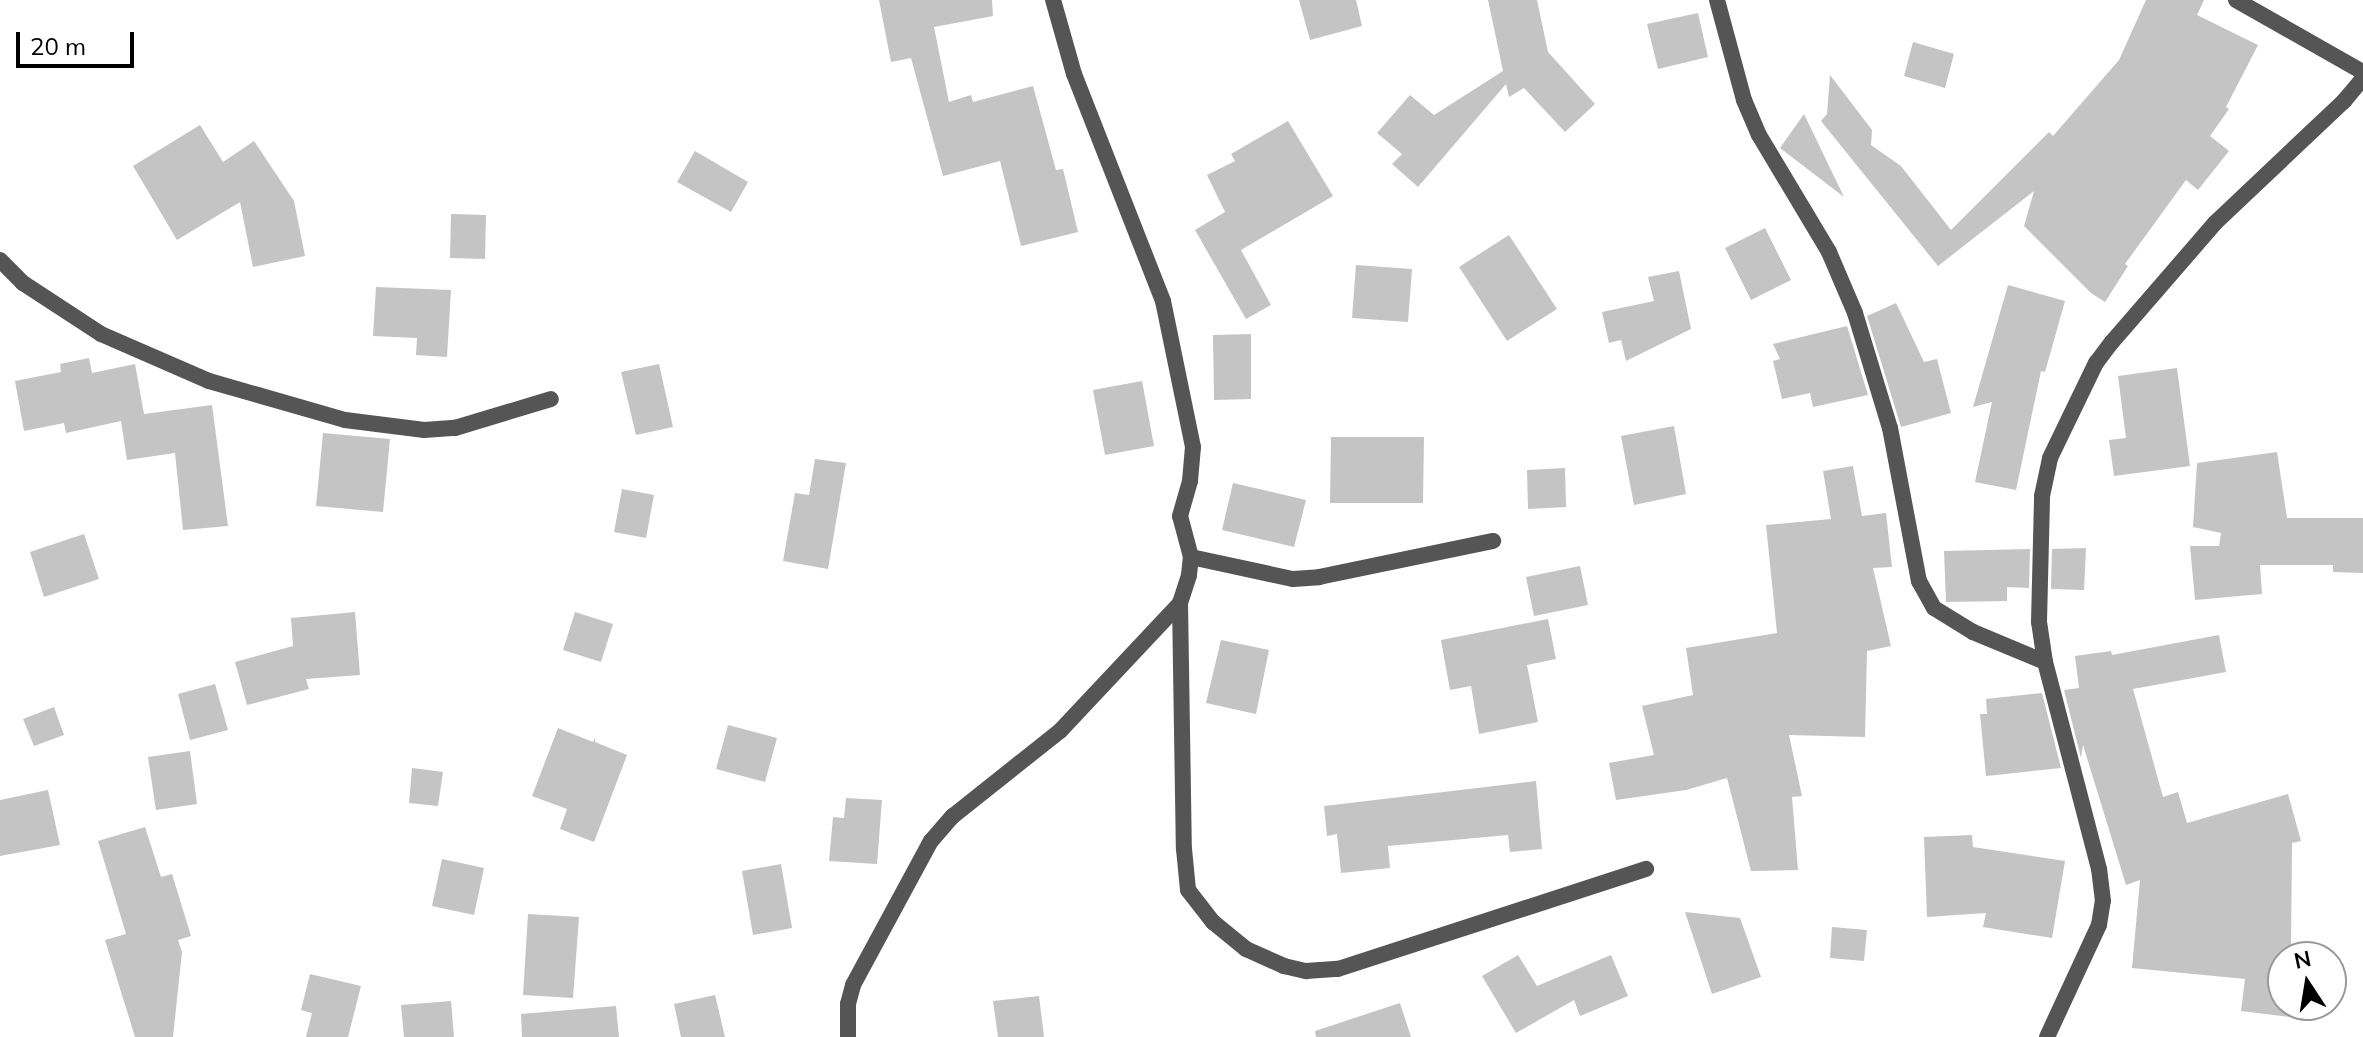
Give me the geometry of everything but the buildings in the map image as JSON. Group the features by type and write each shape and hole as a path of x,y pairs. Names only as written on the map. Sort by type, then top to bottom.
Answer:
{"street":[{"path":"1053,0 1074,74 1163,301 1193,447 1190,481 1180,516 1191,557 1180,603 1184,849 1188,890 1206,915 1246,949 1284,966 1306,971 1338,969 1646,869"},
{"path":"1717,0 1749,112 1829,252 1855,313 1890,428 1919,581 1934,608 1973,632 2045,662"},
{"path":"2047,1037 2099,925 2103,901 2099,869 2045,662 2038,583 2042,496 2050,458 2096,363 2215,223 2344,101 2363,75 2236,0"},
{"path":"0,260 23,283 101,334 209,381 345,420 424,430 455,428 551,399"},
{"path":"1191,557 1293,579 1319,577 1493,541"},
{"path":"848,1037 848,1004 853,985 931,841 953,816 1060,731 1180,603"}]}
